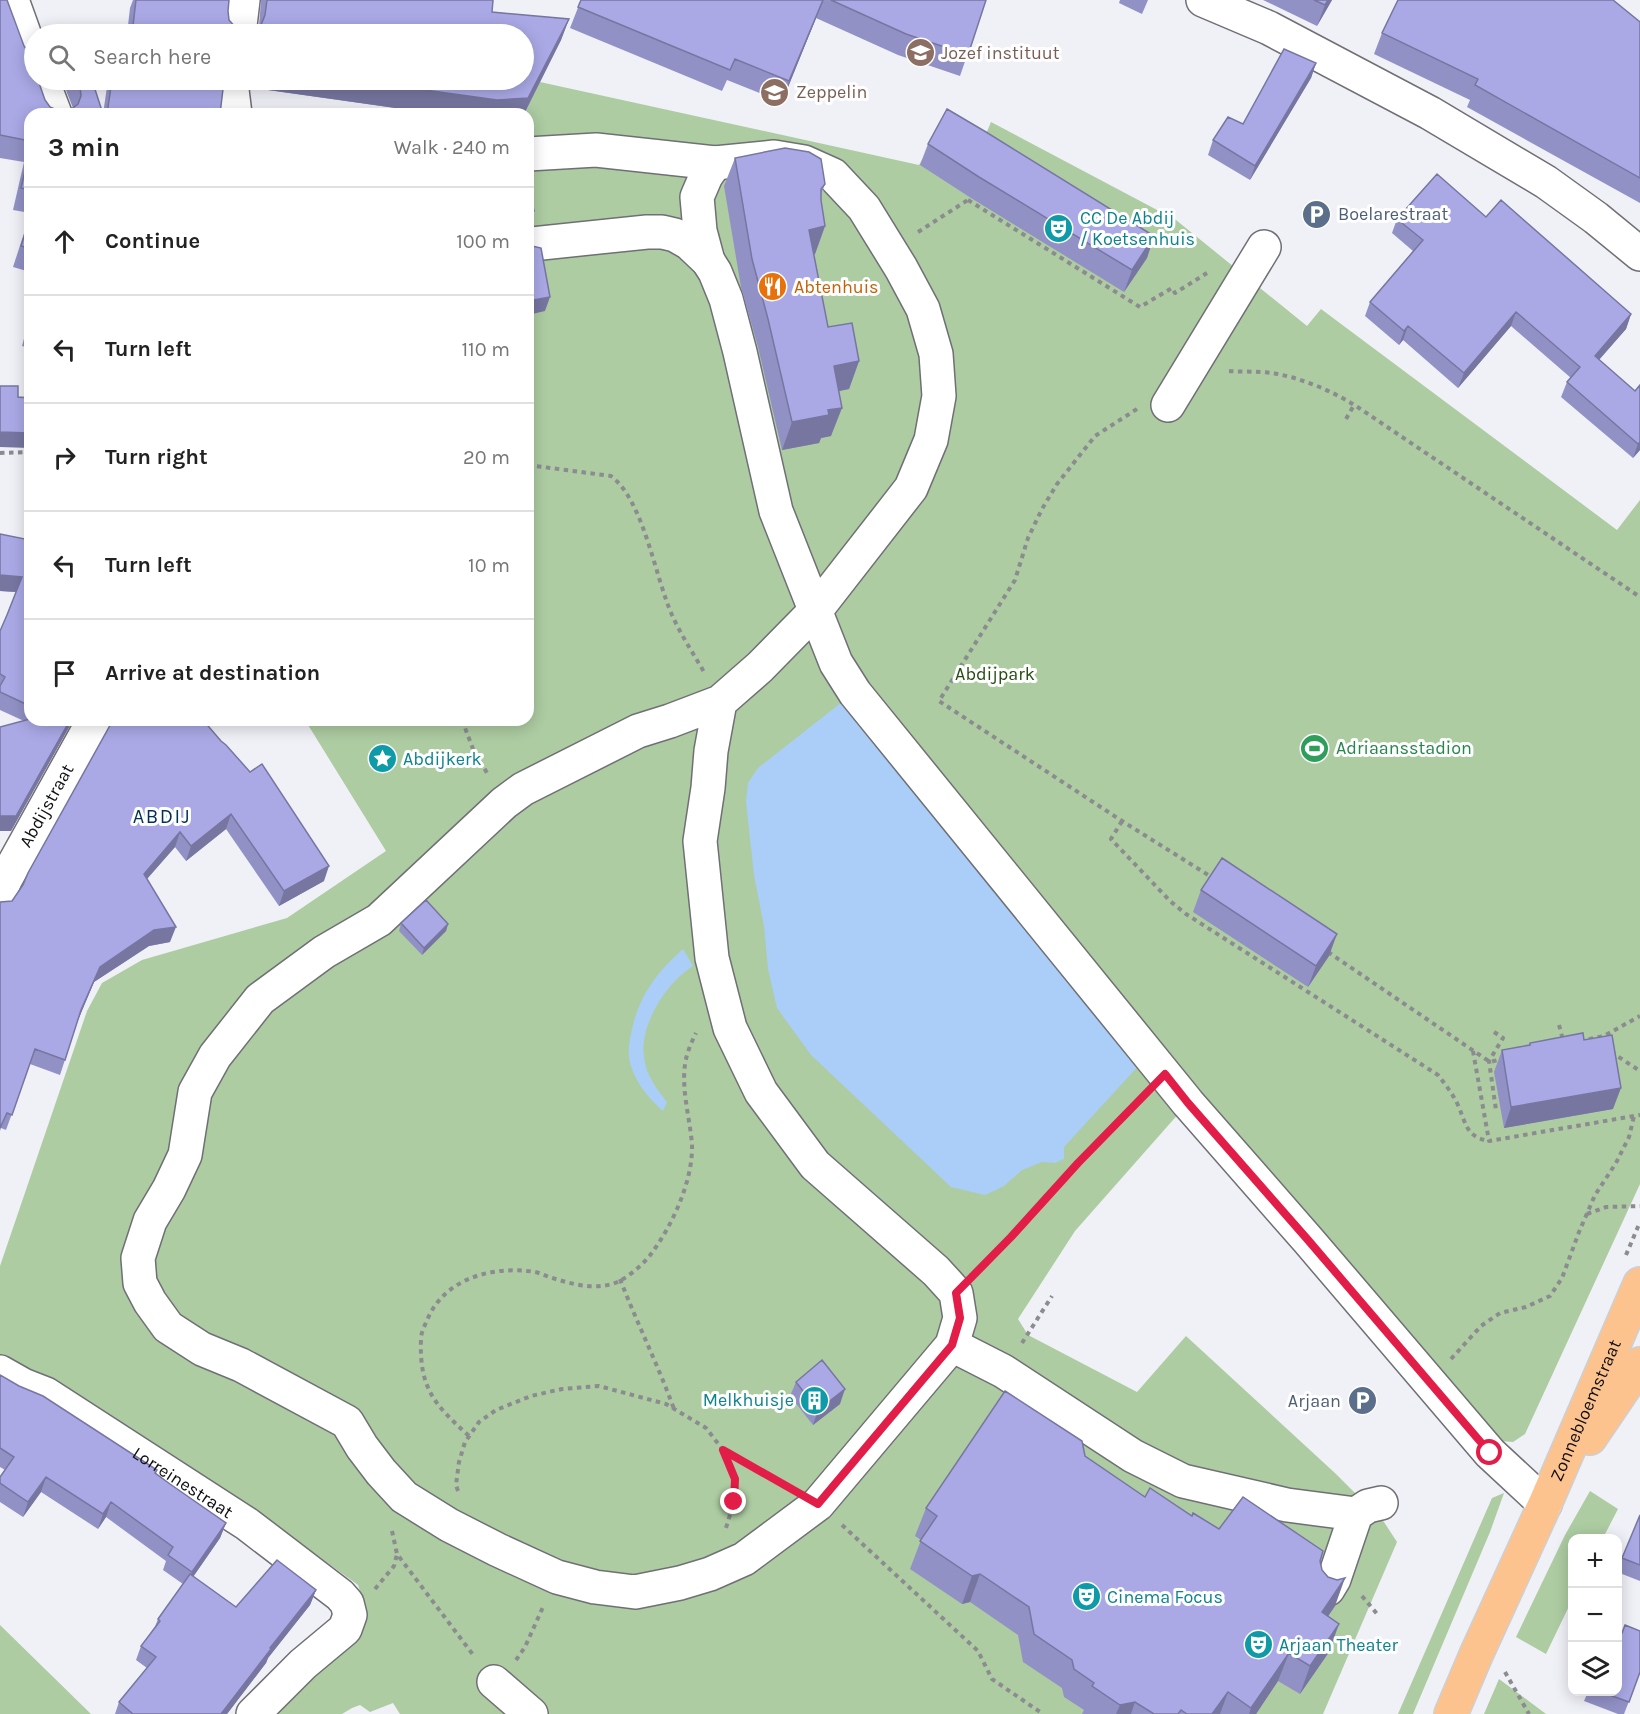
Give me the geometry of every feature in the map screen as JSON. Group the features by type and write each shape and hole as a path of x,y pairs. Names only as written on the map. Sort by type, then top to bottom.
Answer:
{"main road":[{"name":"Zonnebloemstraat","path":"1451,1714 1640,1284"},
{"path":"1640,1290 1638,1299 1640,1308"},
{"name":"Zonnebloemstraat","path":"1545,1504 1640,1364"}],"street":[{"path":"12,0 24,33"},
{"path":"240,24 243,0"},
{"path":"1203,0 1269,28 1430,113 1546,182 1596,218 1640,254"},
{"path":"46,90 54,108"},
{"path":"232,90 234,108"},
{"path":"534,154 596,150 715,163 774,157 804,162 833,175 864,208 923,309 936,354 939,396 931,440 911,488 816,610 760,667 720,702 638,731 533,784 504,803 379,920 324,952 260,999 215,1056 195,1092 185,1155 150,1221 138,1258 139,1275 140,1283 150,1302 168,1328 202,1349 241,1365 347,1422 368,1455 404,1497 459,1530 557,1577 595,1587 635,1592 710,1574 744,1559 818,1504 952,1345 960,1318 956,1293 936,1271 815,1166 760,1092 730,1028 712,958 700,841 711,751 720,702"},
{"path":"647,232 688,212 715,163"},
{"path":"697,197 700,231 708,261 726,298 776,511 836,663 855,693 1188,1103 1490,1453 1545,1504"},
{"path":"534,244 662,232 675,235 689,243 708,261"},
{"path":"1174,394 1264,247"},
{"name":"Abdijstraat","path":"2,883 91,726"},
{"path":"952,1345 1003,1371 1133,1456 1184,1481 1287,1505 1368,1509 1328,1589"},
{"name":"Lorreinestraat","path":"0,1372 46,1394 247,1524 340,1595 347,1603 362,1604"},
{"path":"253,1714 303,1664 345,1629 362,1604"},
{"path":"494,1682 531,1714"}],"path":[{"path":"890,250 969,199 1140,307 1172,288 1175,293 1209,272"},
{"path":"1221,883 939,701 1015,580 1028,538 1056,484 1095,436 1130,412 1225,371 1270,373 1293,377 1334,393 1354,405 1640,597"},
{"path":"1346,419 1354,405"},
{"path":"0,453 24,452"},
{"path":"534,466 611,476 618,481 637,513 672,615 720,702"},
{"path":"464,726 473,749 504,803"},
{"path":"1122,821 1112,838 1178,908 1438,1076 1457,1103 1469,1131 1476,1137 1489,1141 1640,1115"},
{"path":"1319,946 1489,1061 1509,1058"},
{"path":"469,1436 445,1414 435,1401 423,1375 420,1355 421,1334 431,1310 439,1298 453,1286 473,1276 503,1270 529,1270 577,1285 597,1286 614,1284 634,1272 650,1256 663,1236 682,1197 690,1170 692,1145 685,1082 686,1058 695,1034 706,1019 726,1009"},
{"path":"1574,1042 1604,1036 1640,1016"},
{"path":"1559,1025 1564,1045"},
{"path":"1494,1032 1503,1038 1489,1061 1496,1110"},
{"path":"1604,1036 1611,1062"},
{"path":"1473,1051 1489,1141"},
{"path":"1609,1051 1640,1071"},
{"path":"956,1293 1165,1074"},
{"path":"1431,1383 1481,1326 1500,1313 1526,1307 1550,1296 1562,1278 1595,1195 1616,1163 1629,1137 1634,1116"},
{"path":"1541,1125 1542,1132"},
{"path":"1587,1215 1606,1207 1640,1206"},
{"path":"620,1280 674,1409"},
{"path":"1003,1371 1052,1296"},
{"path":"459,1495 456,1485 465,1442 479,1422 496,1410 531,1396 562,1389 599,1386 648,1398 666,1404 706,1428 723,1450 735,1479 734,1502 710,1574"},
{"path":"723,1450 818,1504 978,1651 992,1679 1043,1714"},
{"path":"362,1604 394,1566 397,1554 494,1682 510,1668 525,1647 557,1577"},
{"path":"1476,1655 1503,1670 1529,1714"}],"green space":[{"name":"Abdijpark","path":"540,82 919,165 939,130 978,153 991,122 1176,220 1307,326 1321,309 1617,530 1640,500 1640,1184 1525,1434 1513,1442 1500,1441 1188,1103 1075,1231 1018,1319 1028,1335 1137,1392 1186,1336 1336,1474 1384,1522 1397,1542 1323,1714 400,1714 393,1703 370,1712 360,1705 342,1714 268,1714 353,1636 368,1616 358,1585 267,1519 0,1359 0,1266 87,1011 102,983 142,960 287,918 386,851 309,726 534,726 534,108 526,108"},
{"path":"1590,1491 1618,1509 1605,1534 1568,1534 1568,1608 1546,1654 1516,1637 1565,1535"},
{"path":"1504,1493 1490,1532 1413,1714 1398,1714 1492,1498"},
{"path":"0,1625 91,1714 0,1714"},
{"path":"1499,1679 1546,1714 1484,1714"}],"water":[{"path":"842,702 1141,1063 1064,1147 1064,1159 1055,1163 1042,1162 1022,1170 1004,1186 985,1195 951,1187 811,1055 777,1008 768,969 764,926 754,875 746,802 748,783 758,768"},
{"path":"683,949 693,966 683,973 665,993 650,1018 644,1045 644,1057 649,1075 667,1102 663,1111 651,1100 637,1080 629,1057 629,1043 635,1016 645,994 665,966"}],"building":[{"path":"0,0 7,0 24,46 24,90 42,90 45,100 52,108 24,108 24,140 0,135"},
{"path":"136,0 229,0 229,20 232,24 133,24"},
{"path":"267,0 493,0 492,12 569,19 534,86 534,24 261,24"},
{"path":"581,0 823,0 789,81 735,59 730,70 578,7"},
{"path":"831,0 986,0 968,55 906,34"},
{"path":"1314,0 1328,0 1325,5"},
{"path":"1398,0 1613,0 1640,22 1640,178 1475,85 1478,79 1382,33"},
{"path":"1284,49 1316,63 1255,166 1213,140 1228,117 1243,124"},
{"path":"80,90 95,90 101,108 73,108 78,104"},
{"path":"111,90 223,90 221,108 108,108"},
{"path":"425,90 532,90 528,98 497,100"},
{"path":"947,109 1154,236 1132,270 928,144"},
{"name":"Abtenhuis","path":"785,148 809,152 821,159 825,184 821,189 821,200 825,226 809,230 828,327 852,323 859,361 834,366 842,408 828,410 829,415 792,422 752,259 735,158"},
{"path":"1437,174 1486,217 1501,200 1631,314 1595,356 1635,391 1640,385 1640,442 1638,444 1567,382 1580,367 1516,312 1464,373 1408,326 1404,331 1370,302 1423,240 1397,219"},
{"path":"534,246 541,248 550,297 534,300"},
{"path":"0,386 18,386 18,397 24,398 24,433 0,432"},
{"path":"0,534 24,539 24,703 0,692 0,686 5,677 0,674 0,631 22,577 0,575"},
{"path":"24,721 24,726 67,726 16,816 0,816 0,727"},
{"path":"110,726 208,726 250,772 262,764 329,866 284,891 231,814 191,846 180,832 144,874 176,927 154,930 100,967 81,1010 65,1060 35,1049 12,1115 7,1113 0,1128 0,902 12,901"},
{"path":"1222,858 1337,934 1316,966 1201,890"},
{"path":"426,900 448,924 424,948 401,923"},
{"path":"1583,1033 1584,1040 1612,1035 1621,1088 1511,1107 1502,1050"},
{"path":"822,1360 845,1389 818,1410 796,1382"},
{"path":"0,1375 43,1396 157,1470 155,1473 226,1523 192,1572 168,1555 173,1547 111,1502 103,1514 46,1477 28,1502 0,1483 0,1477 14,1457 0,1448"},
{"path":"1005,1391 1082,1441 1085,1456 1145,1497 1150,1488 1192,1516 1193,1513 1219,1529 1243,1497 1323,1551 1320,1561 1322,1570 1328,1577 1337,1580 1345,1578 1322,1612 1339,1624 1310,1666 1289,1653 1251,1708 1228,1692 1212,1714 1187,1714 1181,1710 1178,1714 1154,1714 1135,1702 1120,1705 1092,1686 1094,1683 1074,1669 1072,1660 1034,1634 1029,1607 980,1574 972,1576 920,1541 937,1516 926,1508"},
{"path":"1640,1515 1640,1565 1622,1558"},
{"path":"277,1560 316,1590 221,1714 133,1714 119,1702 156,1657 141,1646 190,1574 236,1607"},
{"path":"1625,1625 1640,1631 1640,1672 1629,1702 1612,1696 1622,1696 1622,1633"}],"place":[{"name":"Jozef instituut","path":"920,53"},
{"name":"Zeppelin","path":"775,92"},
{"name":"Boelarestraat","path":"1317,214"},
{"name":"CC De Abdij / Koetsenhuis","path":"1059,228"},
{"name":"Abtenhuis","path":"773,287"},
{"name":"Adriaansstadion","path":"1315,748"},
{"name":"Abdijkerk","path":"382,759"},
{"name":"Melkhuisje","path":"815,1400"},
{"name":"Arjaan","path":"1362,1401"},
{"name":"Cinema Focus","path":"1086,1597"},
{"name":"Arjaan Theater","path":"1258,1645"}],"district":[{"name":"ABDIJ","path":"162,816"}],"route":[{"path":"734,1502 735,1479 723,1450 818,1504 952,1345 960,1318 956,1293 1165,1074 1490,1453"}]}
